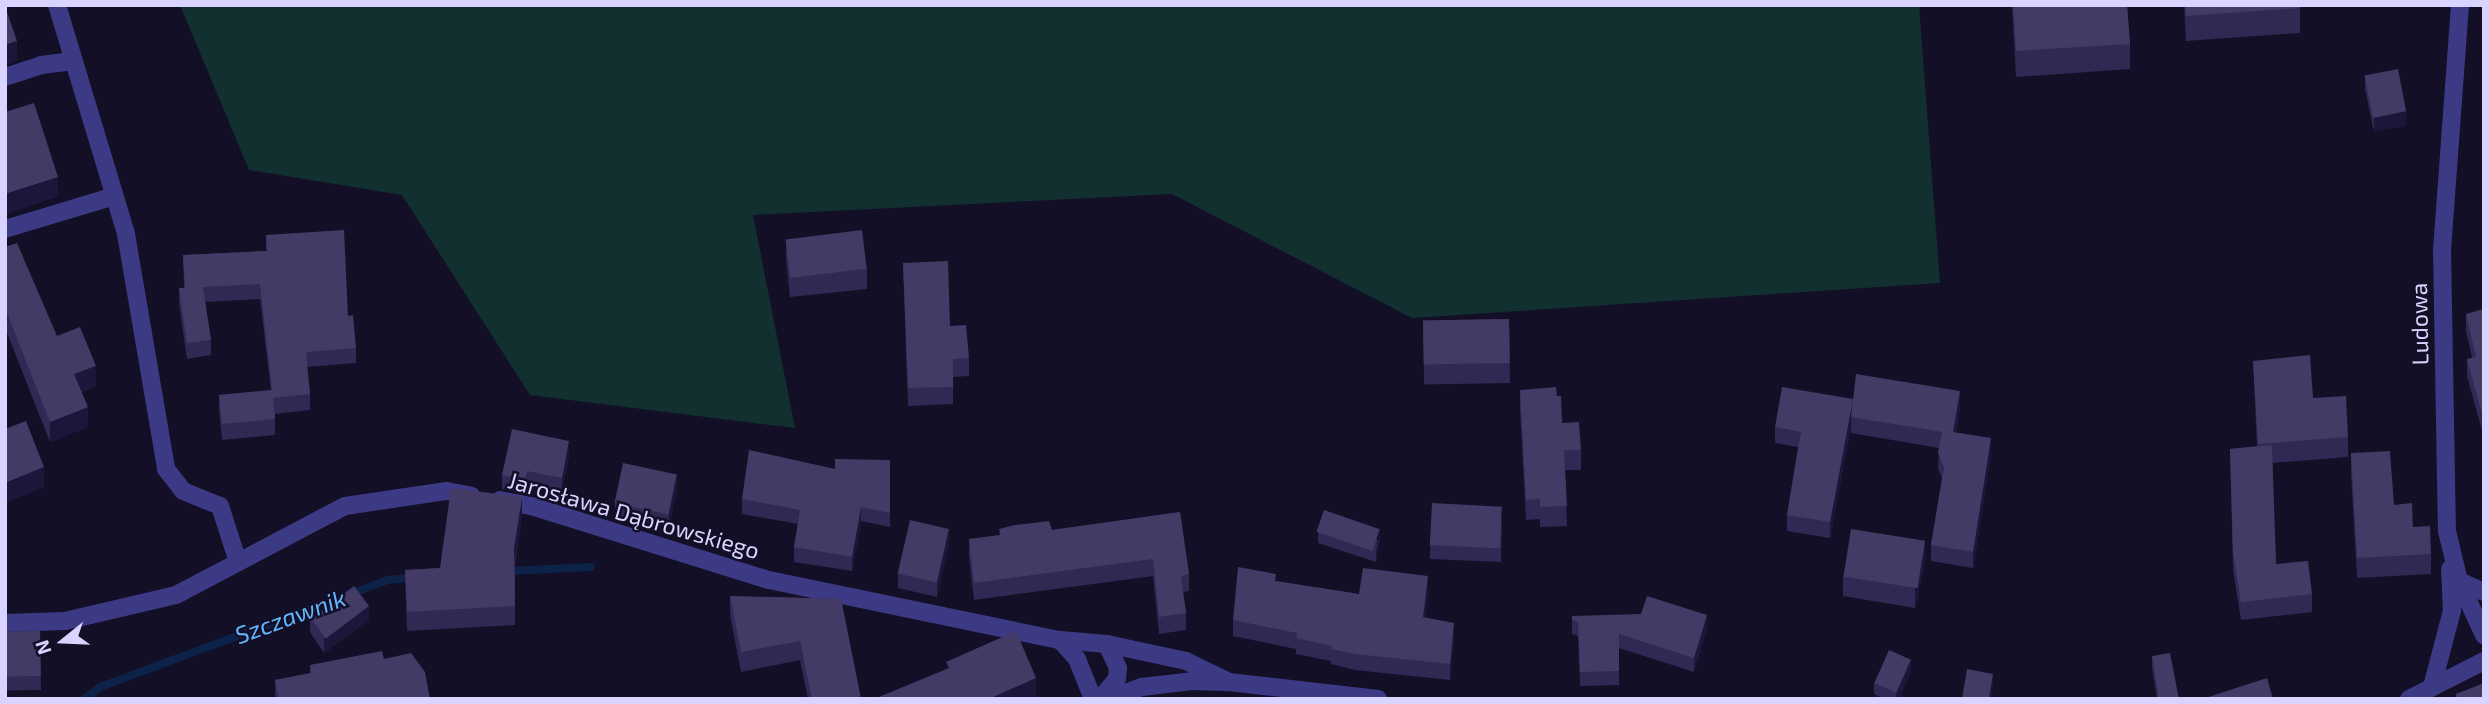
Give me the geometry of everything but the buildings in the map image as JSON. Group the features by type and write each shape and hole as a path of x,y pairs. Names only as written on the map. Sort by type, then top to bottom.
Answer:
{"street":[{"path":"57,5 126,234 166,469 183,491 220,506 238,562"},
{"name":"Ludowa","path":"2460,5 2442,249 2447,531 2459,582 2484,635"},
{"path":"5,77 41,65 74,61"},
{"path":"5,229 114,196"},
{"name":"Jarosława Dąbrowskiego","path":"5,623 65,621 176,595 345,506 447,491 531,506 769,580 1059,640 1107,644 1186,661 1229,682"},
{"path":"2432,687 2452,611 2449,584 2451,555"},
{"path":"2459,582 2484,592"},
{"path":"1059,640 1077,659 1093,699"},
{"path":"1100,699 1116,679 1118,668 1107,644"},
{"path":"2409,699 2484,661"},
{"path":"1110,699 1142,687 1192,681 1229,682 1378,699"}],"green space":[{"path":"180,5 1919,5 1940,283 1412,318 1172,194 753,215 795,428 530,395 402,195 249,170"}],"waterway":[{"name":"Szczawnik","path":"506,571 591,567"},
{"name":"Szczawnik","path":"84,699 100,687 388,580 413,578"}]}
